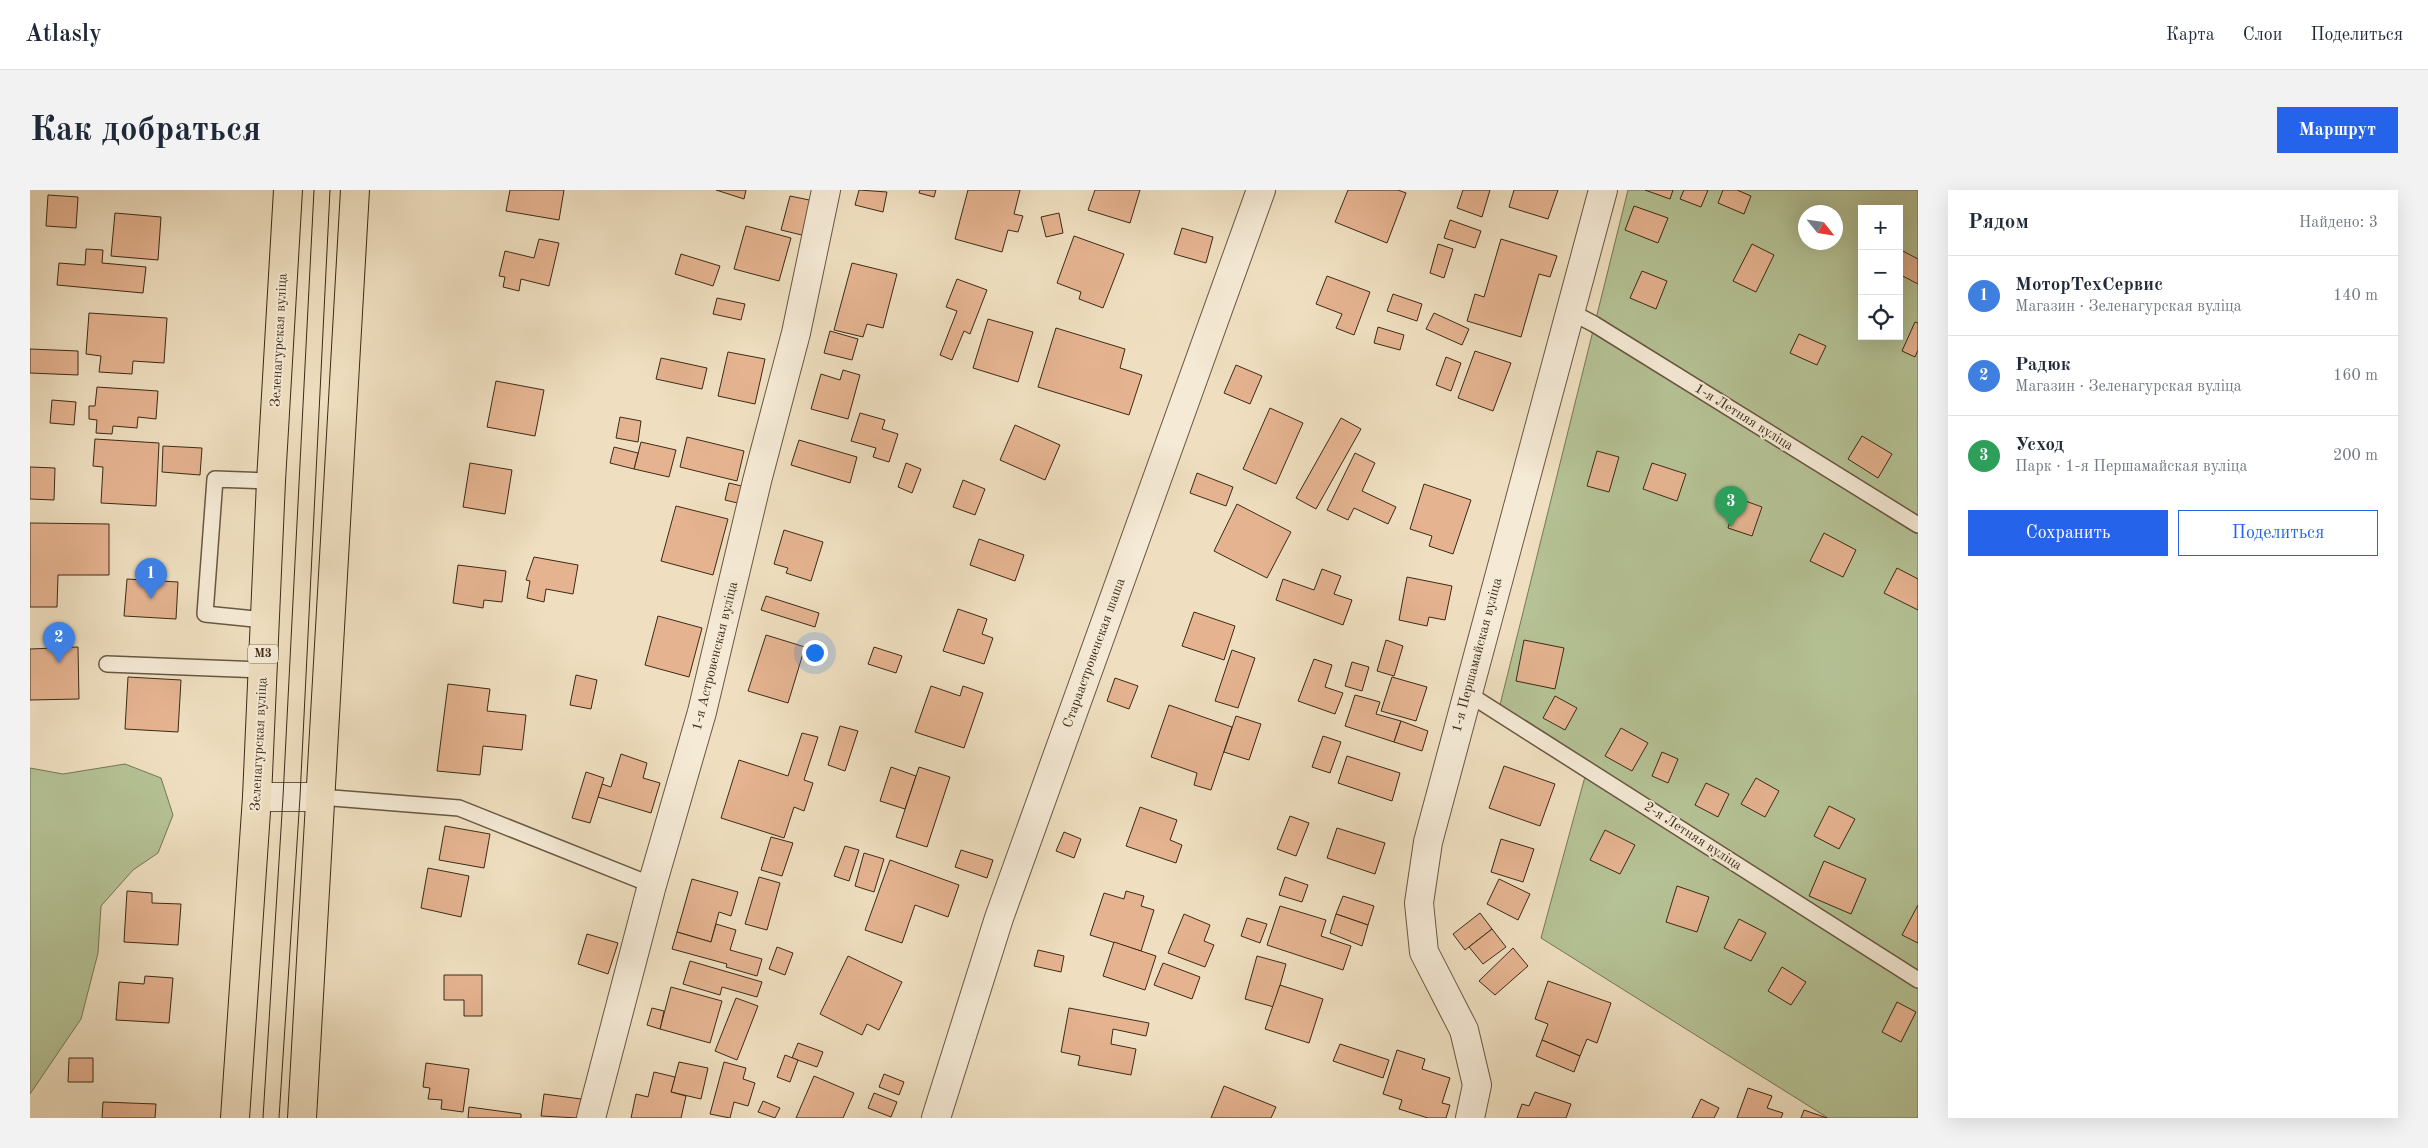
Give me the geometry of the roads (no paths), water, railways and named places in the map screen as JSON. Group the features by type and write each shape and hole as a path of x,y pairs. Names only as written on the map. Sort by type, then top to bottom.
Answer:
{"main road":[{"name":"Зеленагурская вуліца","path":"235,1118 257,797 271,481 288,190"},
{"path":"302,1118 355,190"}],"street":[{"name":"1-я Астровенская вуліца","path":"591,1118 652,884 702,712 757,481 796,333 826,190"},
{"name":"Стараастровенская шаша","path":"936,1118 999,918 1261,190"},
{"name":"1-я Першамайская вуліца","path":"1470,1118 1477,1085 1464,1030 1424,952 1419,903 1428,842 1602,190"},
{"path":"257,797 320,797"}],"lane":[{"name":"1-я Летняя вуліца","path":"1569,311 1602,329 1918,525"},
{"path":"265,620 205,614 215,479 271,481"},
{"path":"107,664 262,670"},
{"name":"2-я Летняя вуліца","path":"1467,693 1918,980"},
{"path":"320,797 459,808 652,884"}],"tram line":[{"path":"263,1118 283,797 314,190"},
{"path":"279,1118 300,797 330,190"}],"place":[{"name":"Усход","path":"1731,527"},
{"name":"МоторТехСервис","path":"151,599"},
{"name":"Радюк","path":"59,663"}]}
